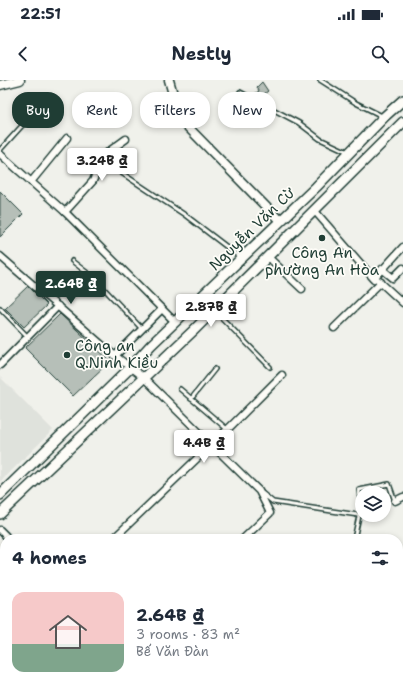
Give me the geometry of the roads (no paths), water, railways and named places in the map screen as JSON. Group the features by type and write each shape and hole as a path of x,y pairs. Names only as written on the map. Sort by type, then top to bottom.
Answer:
{"main road":[{"name":"Nguyễn Văn Cừ","path":"0,495 403,100"},
{"name":"Nguyễn Văn Cừ","path":"0,514 214,310 403,122"}],"street":[{"path":"0,85 20,80"},
{"path":"169,80 180,120 280,221"},
{"path":"31,182 68,138"},
{"path":"65,212 93,181 102,160 108,152 126,139"},
{"path":"0,154 65,212 175,322"},
{"path":"314,210 374,279 381,282 403,303"},
{"path":"374,279 403,247"},
{"path":"0,256 115,356 144,378 259,491 270,513 249,534"},
{"path":"267,256 302,289"},
{"path":"382,269 393,278 403,268"},
{"path":"334,328 381,282"},
{"path":"0,363 58,306"},
{"path":"115,356 162,309"},
{"path":"118,534 228,430 282,375"},
{"path":"395,501 403,497"}],"lane":[{"path":"320,80 356,103 384,117"},
{"path":"276,111 299,123 320,139 350,152"},
{"path":"0,150 20,128"},
{"path":"102,160 185,215 242,258"},
{"path":"72,261 94,278 142,329"},
{"path":"0,308 28,337"},
{"path":"214,310 270,367"},
{"path":"191,399 215,369"},
{"path":"180,389 228,430"},
{"path":"379,486 389,484 390,486"},
{"path":"391,490 395,501"},
{"path":"259,491 273,502 355,515"},
{"path":"355,534 357,522"}],"place":[{"name":"Công An phường An Hòa","path":"322,238"},
{"name":"Công an Q.Ninh Kiều","path":"67,355"}]}
